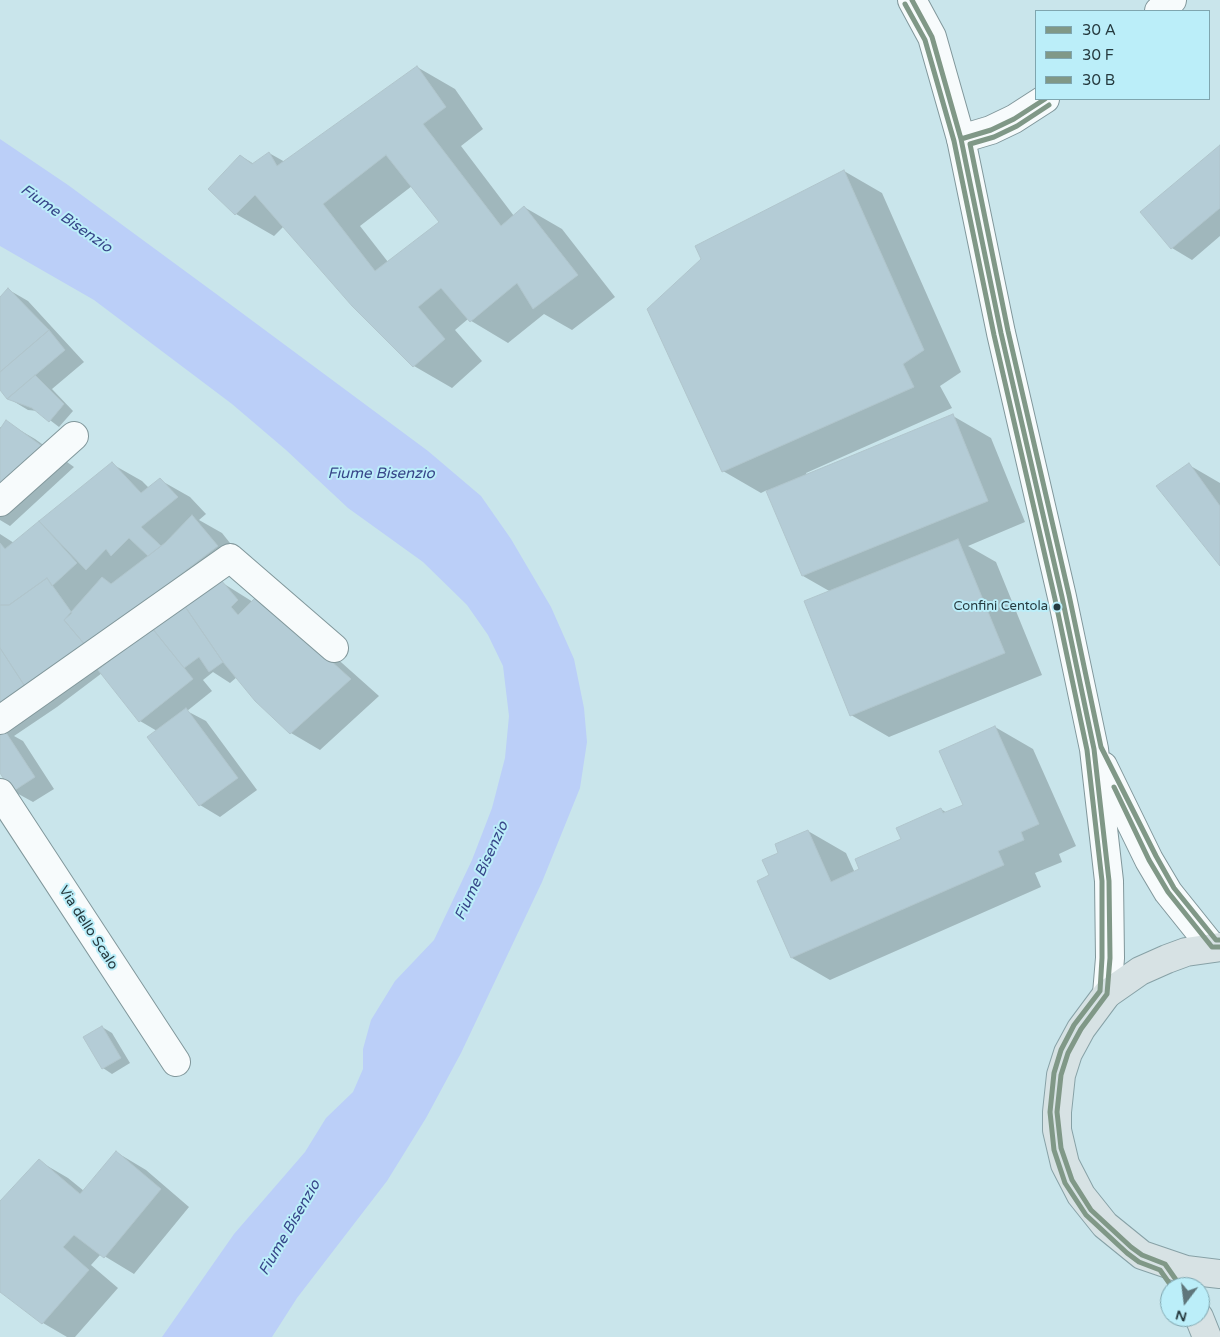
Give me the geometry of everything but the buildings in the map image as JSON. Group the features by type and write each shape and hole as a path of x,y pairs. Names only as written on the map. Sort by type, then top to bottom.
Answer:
{"main road":[{"path":"1216,947 1167,959 1140,971 1107,994 1081,1029 1068,1054 1061,1075 1057,1112 1061,1148 1072,1180 1091,1210 1105,1225 1142,1255 1186,1270 1220,1274"},
{"path":"1165,1264 1174,1277"}],"street":[{"path":"912,0 932,37 961,139 1001,334 1062,597 1094,748 1109,881 1110,958 1107,994"},
{"path":"1161,10 1172,0"},
{"path":"961,139 991,130 1014,120 1044,100"},
{"path":"0,502 74,436"},
{"path":"0,720 230,558 334,648"},
{"path":"1094,748 1163,884 1216,947"},
{"name":"Via dello Scalo","path":"0,793 176,1062"}],"water":[{"name":"Fiume Bisenzio","path":"0,139 68,185 428,451 481,496 511,539 551,607 574,659 584,708 587,742 580,788 542,882 461,1053 426,1118 387,1181 297,1298 272,1337 162,1337 234,1234 305,1152 326,1118 353,1092 363,1069 363,1049 371,1020 395,981 434,940 472,860 492,808 505,758 509,716 503,666 488,635 467,605 423,562 348,508 286,450 232,404 94,300 0,246"}],"transit line":[{"path":"912,0 932,37 961,139 1001,333 1062,597 1094,749 1109,881 1110,958 1107,994 1081,1029 1068,1053 1061,1075 1057,1112 1061,1148 1072,1180 1091,1210 1131,1247 1142,1255 1165,1264 1174,1277"},
{"path":"905,4 925,40 954,141 994,335 1055,599 1087,750 1102,881 1100,991 1074,1025 1061,1050 1054,1073 1050,1112 1054,1150 1065,1183 1086,1215 1127,1253 1139,1262 1160,1270 1165,1277"},
{"path":"961,139 991,130 1014,119 1043,100"},
{"path":"1049,105 1017,126 994,137 970,144 1008,331 1069,595 1101,747 1174,888 1216,940 1220,940"},
{"path":"1114,787 1149,860 1168,892 1212,947 1220,947"}],"place":[{"name":"Confini Centola","path":"1057,607"}]}
